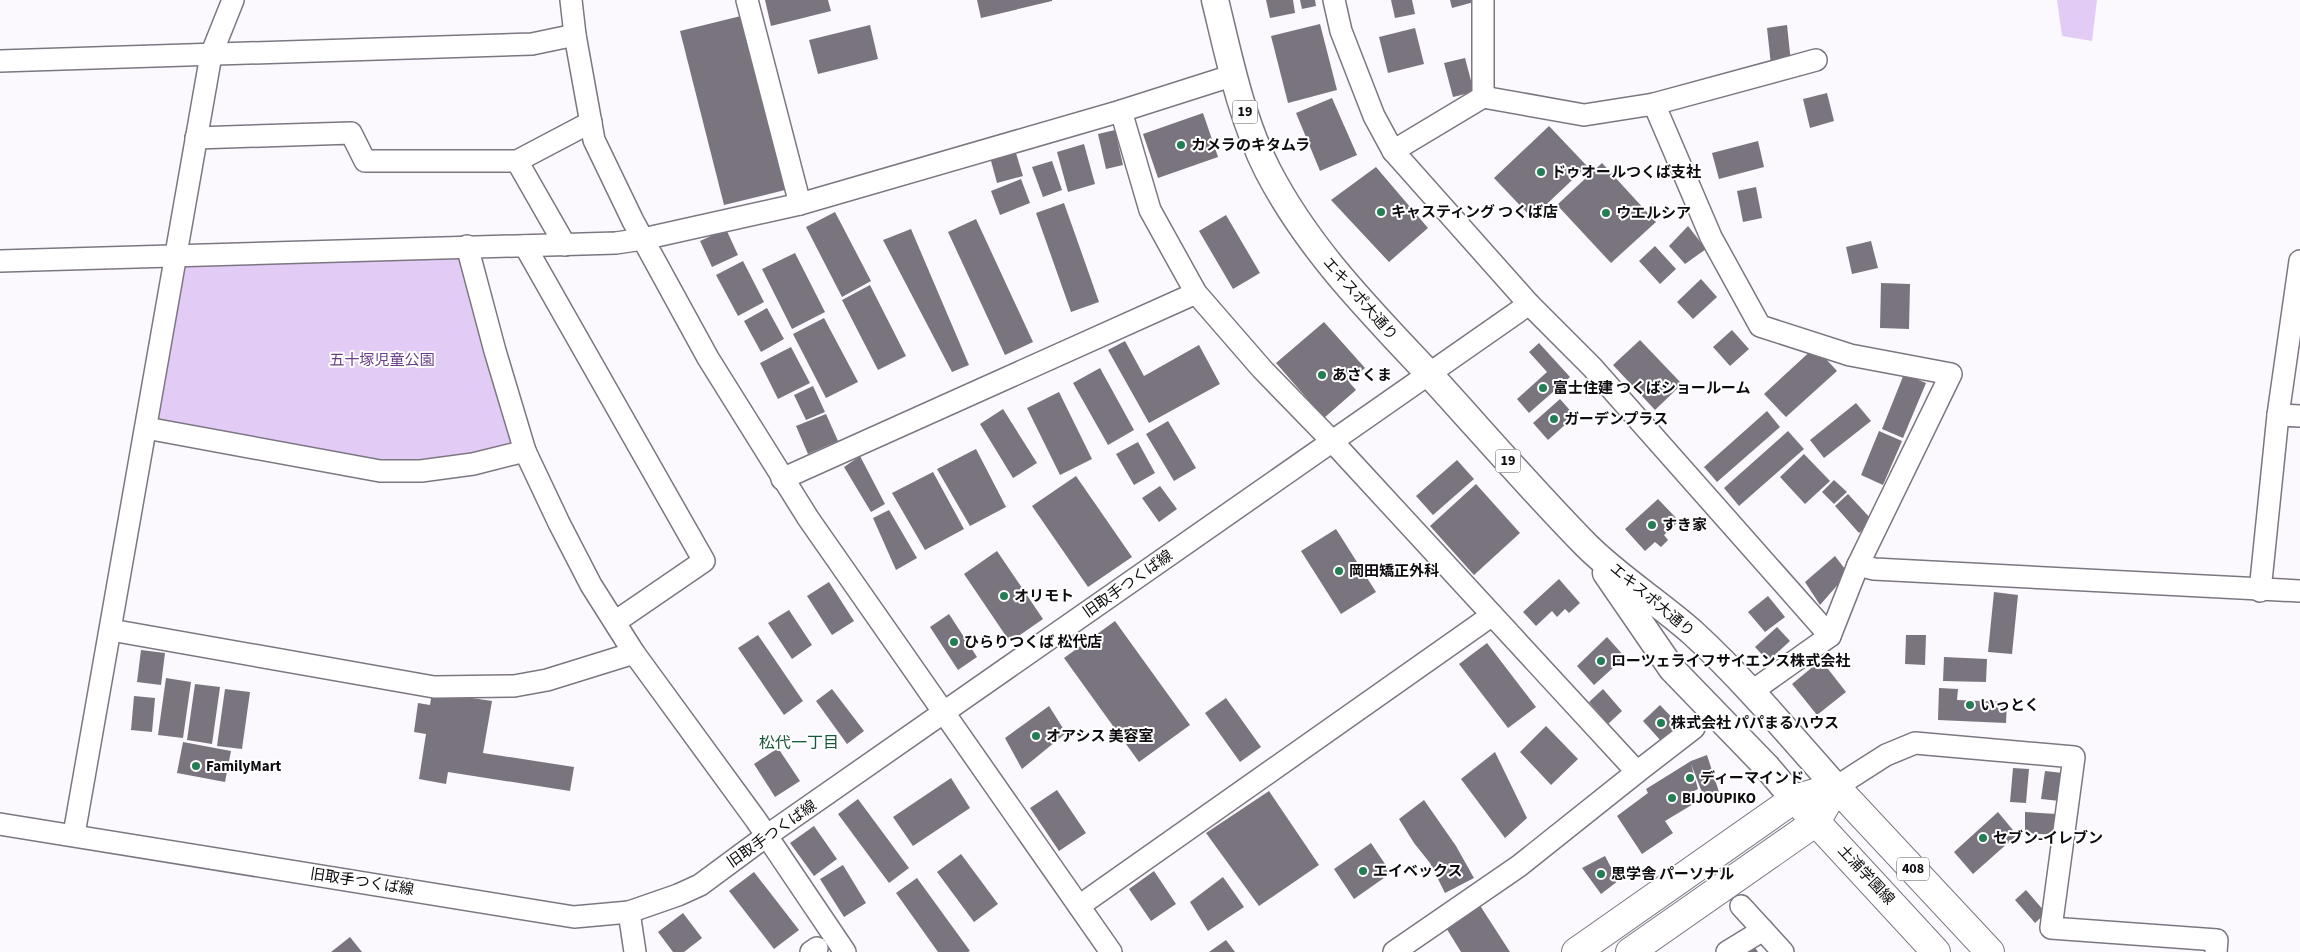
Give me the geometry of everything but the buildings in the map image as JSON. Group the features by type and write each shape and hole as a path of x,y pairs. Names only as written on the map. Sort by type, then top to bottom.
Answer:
{"highway":[{"path":"1576,952 1794,799 1836,787"},
{"path":"1630,952 1816,822 1836,787"},
{"name":"408","path":"1836,787 1990,952"},
{"name":"土浦学園線","path":"1794,799 1936,952"}],"main road":[{"name":"エキスポ大通り","path":"1215,0 1234,75 1250,126 1267,169 1294,217 1320,253 1394,339 1588,547 1693,634 1751,692 1836,787"},
{"name":"エキスポ大通り","path":"1588,547 1672,669 1766,766 1794,799"}],"street":[{"path":"74,834 211,55 233,0"},
{"path":"571,0 575,35 594,140 643,239 708,358 782,479 1110,952"},
{"path":"747,0 800,204"},
{"path":"1334,0 1341,31 1374,116 1393,151 1529,304 1592,367 1830,636"},
{"path":"1483,0 1483,97"},
{"path":"0,61 532,44 575,35"},
{"path":"1393,151 1483,97 1584,115 1654,104 1816,60"},
{"path":"0,260 467,246 565,245 616,243 643,239 800,204 1121,111 1234,75"},
{"path":"1654,104 1711,237 1760,326 1850,355 1951,374 1858,565 1830,636 1751,692"},
{"path":"1121,111 1150,210 1196,293 1262,369 1331,440 1491,616 1637,772"},
{"path":"196,138 351,133 364,161 517,161 591,122"},
{"path":"517,161 565,245"},
{"path":"467,246 495,352 525,451 591,585 634,653 766,837 845,952"},
{"path":"525,246 704,562 615,622"},
{"path":"2260,591 2278,415 2300,261"},
{"path":"782,479 1196,293"},
{"name":"旧取手つくば線","path":"0,824 74,834 574,917 629,912 700,885 1331,440 1529,304"},
{"path":"2278,415 2300,416"},
{"path":"146,428 380,471 421,470 473,464 525,451"},
{"path":"1858,565 1874,570 2260,591 2300,591"},
{"path":"1079,906 1491,616"},
{"path":"111,630 434,687 514,686 547,680 634,653"},
{"path":"1394,952 1519,866 1694,728"},
{"path":"1836,787 1886,755 1915,743 2074,757 2051,928 2217,946"},
{"path":"1741,906 1783,952"},
{"path":"629,912 635,952"},
{"path":"1727,952 1763,930"}],"green space":[{"path":"2057,0 2097,0 2092,41 2062,36"},
{"name":"五十塚児童公園","path":"467,246 525,451 421,471 146,428 175,255"}],"place":[{"name":"カメラのキタムラ","path":"1181,145"},
{"name":"ドゥオールつくば支社","path":"1541,172"},
{"name":"キャスティング つくば店","path":"1381,212"},
{"name":"ウエルシア","path":"1606,213"},
{"name":"あさくま","path":"1322,375"},
{"name":"富士住建 つくばショールーム","path":"1543,388"},
{"name":"ガーデンプラス","path":"1554,419"},
{"name":"すき家","path":"1652,525"},
{"name":"岡田矯正外科","path":"1339,571"},
{"name":"オリモト","path":"1004,596"},
{"name":"ひらりつくば 松代店","path":"954,642"},
{"name":"ローツェライフサイエンス株式会社","path":"1601,661"},
{"name":"いっとく","path":"1970,705"},
{"name":"株式会社 パパまるハウス","path":"1661,723"},
{"name":"オアシス 美容室","path":"1036,736"},
{"name":"FamilyMart","path":"196,766"},
{"name":"ディーマインド","path":"1690,778"},
{"name":"BIJOUPIKO","path":"1672,798"},
{"name":"セブン-イレブン","path":"1983,838"},
{"name":"エイベックス","path":"1363,871"},
{"name":"思学舎 パーソナル","path":"1601,874"}],"district":[{"name":"松代一丁目","path":"799,743"}]}
